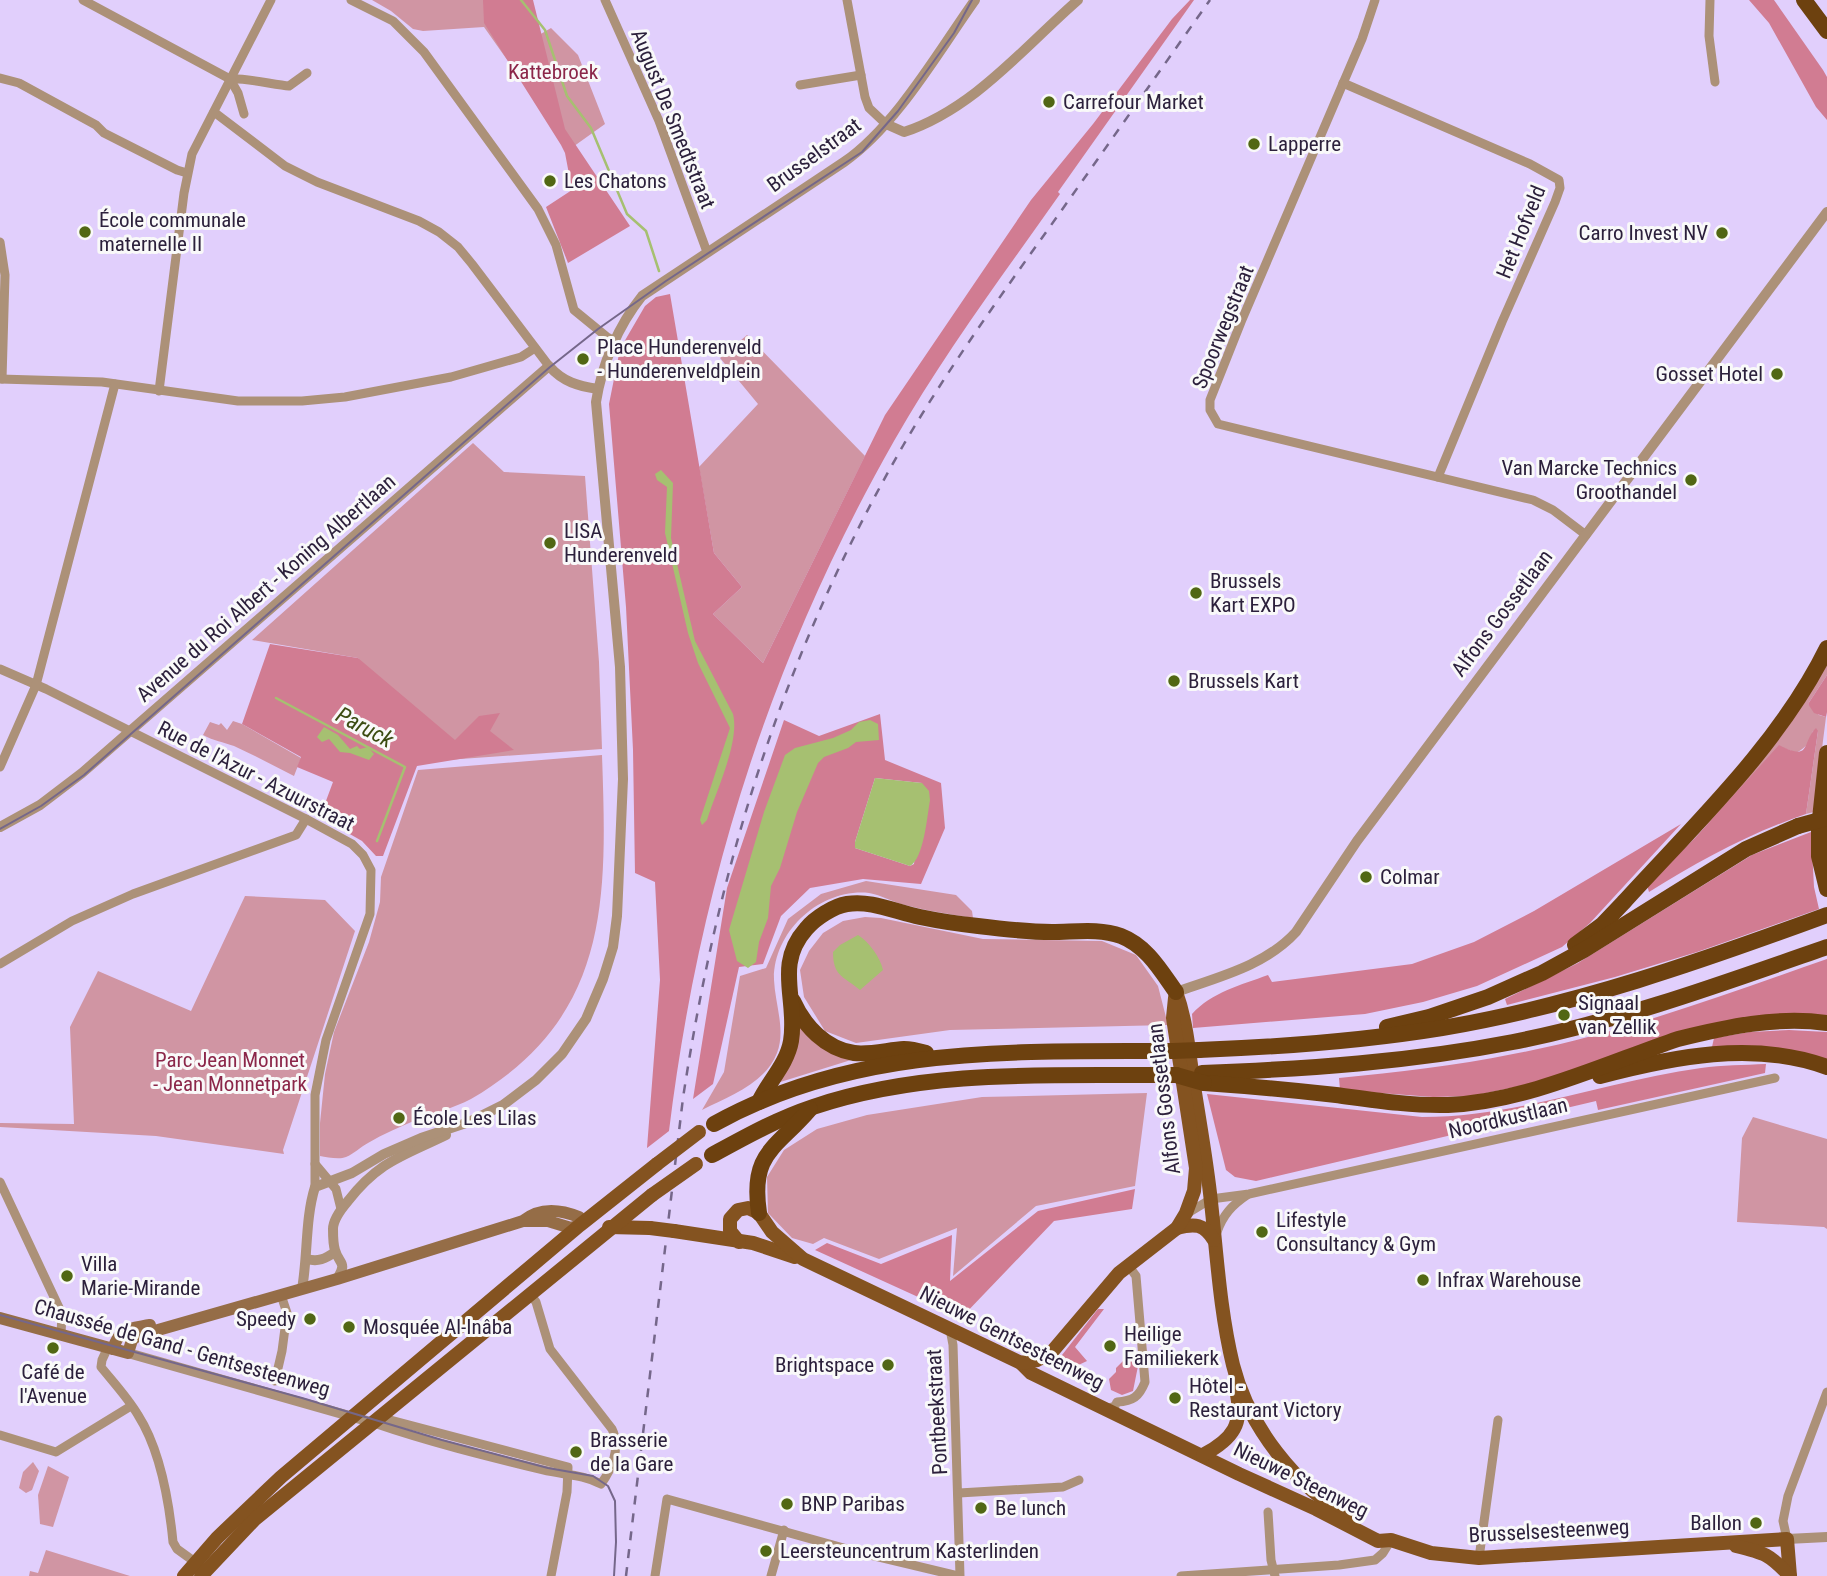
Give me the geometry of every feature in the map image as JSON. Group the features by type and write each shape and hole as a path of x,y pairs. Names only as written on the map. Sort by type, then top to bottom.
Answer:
{"highway":[{"path":"1804,0 1827,32"},
{"path":"1542,973 1548,961 1602,925 1762,749 1806,687 1827,648"},
{"path":"1826,885 1819,856 1819,828 1827,753"},
{"path":"1370,1037 1391,1025 1429,1017 1488,997 1542,973 1584,950 1746,849 1798,826 1827,818"},
{"path":"1826,885 1827,826"},
{"path":"758,1102 782,1065 791,1042 787,972 791,954 806,928 845,904 869,903 919,916 977,926 1051,932 1107,932 1122,936 1141,948 1156,963 1176,992"},
{"path":"714,1124 758,1102 849,1072 898,1062 991,1052 1248,1048 1441,1028 1555,1004 1648,978 1827,915"},
{"path":"1203,1078 1394,1061 1516,1042 1632,1012 1827,947"},
{"path":"789,993 798,1013 811,1029 838,1048 856,1053 906,1049 946,1056"},
{"path":"712,1154 767,1126 812,1108 867,1092 944,1080 1027,1076 1176,1075 1379,1101 1447,1105 1487,1101 1529,1091 1651,1048 1745,1024 1785,1021 1827,1023"},
{"path":"1529,1091 1553,1088 1643,1065 1703,1055 1767,1054 1827,1067"},
{"path":"761,1218 756,1186 764,1157 774,1143 790,1132 812,1108"}],"main road":[{"name":"Alfons Gossetlaan","path":"1176,992 1183,1012 1211,1199 1226,1333 1234,1368"},
{"name":"Alfons Gossetlaan","path":"1051,1353 1128,1265 1177,1227 1186,1213 1194,1191 1196,1168 1174,1018 1176,992"},
{"path":"198,1569 245,1510 580,1226 699,1132 714,1124"},
{"path":"184,1576 198,1569 610,1227 712,1154"},
{"path":"744,1208 761,1218 763,1230 746,1243 730,1231 730,1219 738,1210 744,1208"},
{"path":"128,1353 132,1340 137,1336 523,1222 530,1215 554,1210 565,1211 579,1217 580,1226"},
{"name":"Nieuwe Gentsesteenweg","path":"761,1218 803,1259"},
{"path":"1177,1227 1199,1224 1208,1230 1214,1240"},
{"name":"Nieuwe Gentsesteenweg","path":"580,1226 674,1231 746,1243 803,1259 1021,1363 1031,1373 1203,1455"},
{"name":"Chaussée de Gand - Gentsesteenweg","path":"0,1318 128,1353"},
{"path":"111,1348 122,1331 162,1323 181,1323"},
{"path":"1021,1363 1037,1360 1051,1353 1052,1383"},
{"path":"1203,1455 1229,1437 1238,1422 1239,1401 1234,1368"},
{"name":"Nieuwe Steenweg","path":"1234,1368 1268,1441 1287,1467 1310,1489 1342,1513 1385,1533 1391,1540"},
{"name":"Nieuwe Steenweg","path":"1203,1455 1378,1541 1391,1540"},
{"path":"1787,1539 1790,1576"},
{"name":"Brusselsesteenweg","path":"1391,1540 1432,1553 1479,1558 1787,1539"},
{"name":"Brusselsesteenweg","path":"1721,1542 1766,1554 1775,1559 1790,1576"}],"street":[{"path":"83,0 230,79 239,93 244,114"},
{"path":"159,391 187,173 192,154 271,0"},
{"path":"351,0 381,13 409,35 501,157 547,225 556,245 574,310 615,341"},
{"name":"August De Smedtstraat","path":"605,0 660,121 707,252"},
{"path":"846,0 869,108 886,124 975,0"},
{"name":"Brusselstraat","path":"469,1122 503,1105 536,1080 562,1054 586,1019 613,947 617,916 623,779 621,692 596,420 598,389 615,341 627,317 642,296 858,153 886,124 904,132 956,105 996,76 1078,0"},
{"name":"Spoorwegstraat","path":"1375,0 1362,38 1241,322 1210,400 1210,410 1218,424 1533,500 1553,510 1586,535"},
{"path":"1710,0 1709,36 1714,82"},
{"path":"230,79 289,86 307,73"},
{"path":"800,85 861,75"},
{"path":"0,78 19,83 96,125 104,133 187,173"},
{"name":"Het Hofveld","path":"1343,83 1530,164 1559,180 1560,188 1555,202 1437,477"},
{"path":"214,112 285,166 317,182 419,221 439,232 458,247 472,264 555,373 573,385 598,389"},
{"name":"Alfons Gossetlaan","path":"1176,992 1247,966 1275,952 1284,944 1357,841 1827,212"},
{"path":"0,242 5,275 1,379 56,379 115,384 238,401 302,401 345,397 463,374 521,357 535,348"},
{"name":"Avenue du Roi Albert - Koning Albertlaan","path":"0,827 64,788 549,366"},
{"path":"0,767 36,685 115,384"},
{"name":"Rue de l'Azur - Azuurstraat","path":"0,669 306,819 352,844 363,855 371,870 370,914 326,1040 315,1095 314,1163"},
{"path":"0,964 72,921 134,894 296,835 306,819"},
{"name":"Noordkustlaan","path":"1211,1199 1249,1194 1775,1078"},
{"path":"314,1187 352,1173 384,1154 421,1138 469,1122"},
{"path":"337,1279 343,1269 343,1261 335,1252 333,1225 341,1209 363,1182 381,1166 469,1122"},
{"path":"314,1163 340,1199 341,1209"},
{"path":"302,1289 314,1187 314,1163"},
{"path":"0,1182 62,1314 61,1334"},
{"path":"1214,1240 1229,1209 1249,1194"},
{"path":"1186,1213 1211,1199"},
{"path":"307,1259 325,1259 335,1252"},
{"path":"1107,1409 1115,1406 1117,1402 1130,1401 1141,1393 1145,1382 1136,1276 1128,1265"},
{"name":"Chaussée de Gand - Gentsesteenweg","path":"128,1353 354,1416 378,1420 402,1433 547,1471 569,1471 601,1484 611,1469 616,1438 612,1429 550,1349 536,1302 530,1294"},
{"path":"275,1381 288,1313 281,1295"},
{"name":"Pontbeekstraat","path":"950,1329 953,1345 959,1493 959,1576"},
{"path":"111,1348 102,1360 101,1367 141,1420 160,1466 173,1542 198,1569"},
{"path":"1787,1539 1783,1521 1788,1496 1827,1392"},
{"path":"0,1434 56,1452 131,1406"},
{"path":"1479,1558 1498,1420"},
{"path":"551,1576 569,1471"},
{"name":"Pontbeekstraat","path":"959,1493 1063,1487 1079,1480"},
{"path":"655,1576 667,1499 858,1552 959,1576"},
{"path":"1268,1512 1274,1573"},
{"path":"771,1576 784,1530"},
{"name":"Brusselsesteenweg","path":"1787,1539 1827,1537"},
{"path":"1181,1576 1274,1573 1375,1560 1391,1540"}],"green space":[{"name":"Kattebroek","path":"372,0 488,0 539,35 551,28 578,55 605,124 570,149 484,27 423,31 413,29"},
{"path":"747,335 865,456 763,663 713,614 742,587 714,553 699,467 758,404 720,358"},
{"path":"473,443 504,472 585,476 599,662 602,749 418,762 358,658 252,640"},
{"path":"1827,659 1827,675 1808,704 1819,715 1826,717 1814,812 1806,814 1818,731 1813,731 1808,744 1796,753 1784,748 1670,861"},
{"path":"233,721 301,758 294,776 234,746 203,735 210,722 219,725 221,723 227,730"},
{"path":"602,755 604,808 600,906 591,950 575,992 551,1031 517,1067 471,1099 392,1131 346,1157 320,1156 325,1074 334,1032 369,942 380,902 381,877 418,770"},
{"path":"866,881 956,895 972,911 973,918 900,904 869,893 851,893 818,905 803,916 791,930 776,962 774,980 780,1035 777,1053 771,1064 745,1088 702,1110 724,1072 740,976 766,968 788,919 821,894"},
{"name":"Parc Jean Monnet - Jean Monnetpark","path":"245,896 325,900 355,931 283,1150 284,1154 156,1136 0,1127 0,1123 74,1124 70,1027 98,971 191,1011"},
{"path":"865,917 983,939 1102,941 1136,955 1158,986 1168,1025 950,1030 856,1043 825,1031 804,997 800,970 809,951 823,933 843,921"},
{"path":"795,1021 820,1046 851,1060 774,1084"},
{"path":"1147,1093 1135,1186 1036,1206 953,1276 957,1228 879,1259 824,1238 813,1244 792,1238 768,1213 767,1177 784,1150 817,1129 867,1115 982,1097"},
{"path":"1753,1117 1827,1139 1827,1229 1737,1222 1742,1138"},
{"path":"33,1462 39,1471 32,1490 26,1493 19,1488 23,1472"},
{"path":"48,1466 69,1477 53,1527 40,1524 38,1495"},
{"path":"46,1550 130,1576 29,1576 30,1571 38,1573"}],"shaded area":[{"path":"483,0 533,0 565,129 630,226 568,263 546,207 572,190 565,153 484,23"},
{"path":"1190,0 1194,0 1058,192 1060,194 933,378 894,441 850,523 811,605 777,689 721,862 682,1040 669,1131 647,1148 660,980 655,882 635,873 633,750 626,607 609,404 620,349 645,306 656,297 670,294 714,553 742,587 713,614 763,663 885,415 1031,200 1093,124 1172,19"},
{"path":"1749,0 1774,0 1823,70 1827,77 1827,120 1816,107 1769,23"},
{"path":"661,470 673,483 671,538 695,641 733,714 733,738 726,767 707,820 702,825 700,820 730,728 698,663 688,633 665,533 667,487 657,480 655,474"},
{"path":"270,644 358,658 455,740 479,716 500,713 490,731 514,750 417,766 383,856 376,856 362,841 320,817 333,782 297,767 301,757 242,724"},
{"path":"1827,675 1826,717 1814,713 1808,704"},
{"path":"880,714 885,760 941,783 945,828 921,884 863,879 810,888 781,916 763,964 739,967 713,1084 693,1099 727,888 784,720 819,736","holes":["875,778 922,783 914,864 910,866 855,848"]},
{"path":"870,720 878,724 879,740 856,742 824,757 818,763 797,812 780,868 771,886 768,918 759,942 756,962 748,968 737,961 729,930 764,812 785,755 795,748 833,738 851,730 859,722"},
{"path":"324,727 338,735 350,749 357,746 360,749 368,747 374,754 369,760 340,752 329,739 322,742 317,737"},
{"path":"1816,728 1818,731 1806,814 1725,848 1649,892 1647,885 1695,838 1779,745 1789,750 1801,751"},
{"path":"875,778 922,783 929,791 930,800 922,846 915,862 910,866 855,848"},
{"path":"1681,824 1590,923 1562,947 1477,986 1423,1002 1365,1014 1193,1028 1192,1014 1200,1006 1227,990 1268,975 1272,982 1412,964 1474,942 1534,911"},
{"path":"1811,832 1814,887 1819,909 1697,952 1507,1005 1505,999 1578,963 1752,855"},
{"path":"858,935 874,950 883,970 860,990 837,971 833,960 833,952 840,945"},
{"path":"1827,959 1827,1018 1661,1038 1539,1082 1472,1096 1433,1097 1340,1090 1339,1078 1470,1062 1593,1036 1672,1013"},
{"path":"1750,1032 1827,1032 1827,1060 1712,1047 1714,1038"},
{"path":"1766,1064 1765,1073 1598,1110 1596,1101 1256,1181 1235,1177 1226,1170 1207,1094 1422,1117 1527,1105 1709,1067"},
{"path":"1135,1189 1132,1209 1054,1221 962,1317 815,1250 827,1243 881,1264 952,1235 950,1281 1038,1211"},
{"path":"1098,1309 1104,1309 1075,1347 1087,1361 1070,1369 1059,1362 1062,1355"},
{"path":"1128,1356 1139,1361 1133,1391 1122,1395 1111,1390 1109,1379"}],"waterway":[{"path":"521,0 545,30 567,96 591,128 627,214 646,231 659,271"},
{"name":"Paruck","path":"276,698 405,767 377,841"}],"tram line":[{"path":"0,829 41,806 84,775 550,367 598,329 862,152 898,111 954,33 972,0"},
{"path":"0,1315 302,1398 442,1440 548,1468 593,1476 608,1486 615,1501 614,1576"}],"railway":[{"path":"626,1576 683,1098 698,1010 737,842 762,760 791,680 824,601 862,522 921,416 993,307 1210,0"}],"place":[{"name":"Carrefour Market","path":"1049,102"},
{"name":"Lapperre","path":"1254,144"},
{"name":"Les Chatons","path":"550,181"},
{"name":"École communale maternelle II","path":"85,232"},
{"name":"Carro Invest NV","path":"1722,233"},
{"name":"Place Hunderenveld - Hunderenveldplein","path":"583,359"},
{"name":"Gosset Hotel","path":"1777,374"},
{"name":"Van Marcke Technics Groothandel","path":"1691,480"},
{"name":"LISA Hunderenveld","path":"550,543"},
{"name":"Brussels Kart EXPO","path":"1196,593"},
{"name":"Brussels Kart","path":"1174,681"},
{"name":"Colmar","path":"1366,877"},
{"name":"Signaal van Zellik","path":"1564,1015"},
{"name":"École Les Lilas","path":"399,1118"},
{"name":"Lifestyle Consultancy & Gym","path":"1262,1232"},
{"name":"Villa Marie-Mirande","path":"67,1276"},
{"name":"Infrax Warehouse","path":"1423,1280"},
{"name":"Speedy","path":"310,1319"},
{"name":"Mosquée Al-Inâba","path":"349,1327"},
{"name":"Heilige Familiekerk","path":"1110,1346"},
{"name":"Café de l'Avenue","path":"53,1348"},
{"name":"Brightspace","path":"888,1365"},
{"name":"Hôtel - Restaurant Victory","path":"1175,1398"},
{"name":"Brasserie de la Gare","path":"576,1452"},
{"name":"BNP Paribas","path":"787,1504"},
{"name":"Be lunch","path":"981,1508"},
{"name":"Ballon","path":"1756,1523"},
{"name":"Leersteuncentrum Kasterlinden","path":"766,1551"}]}
